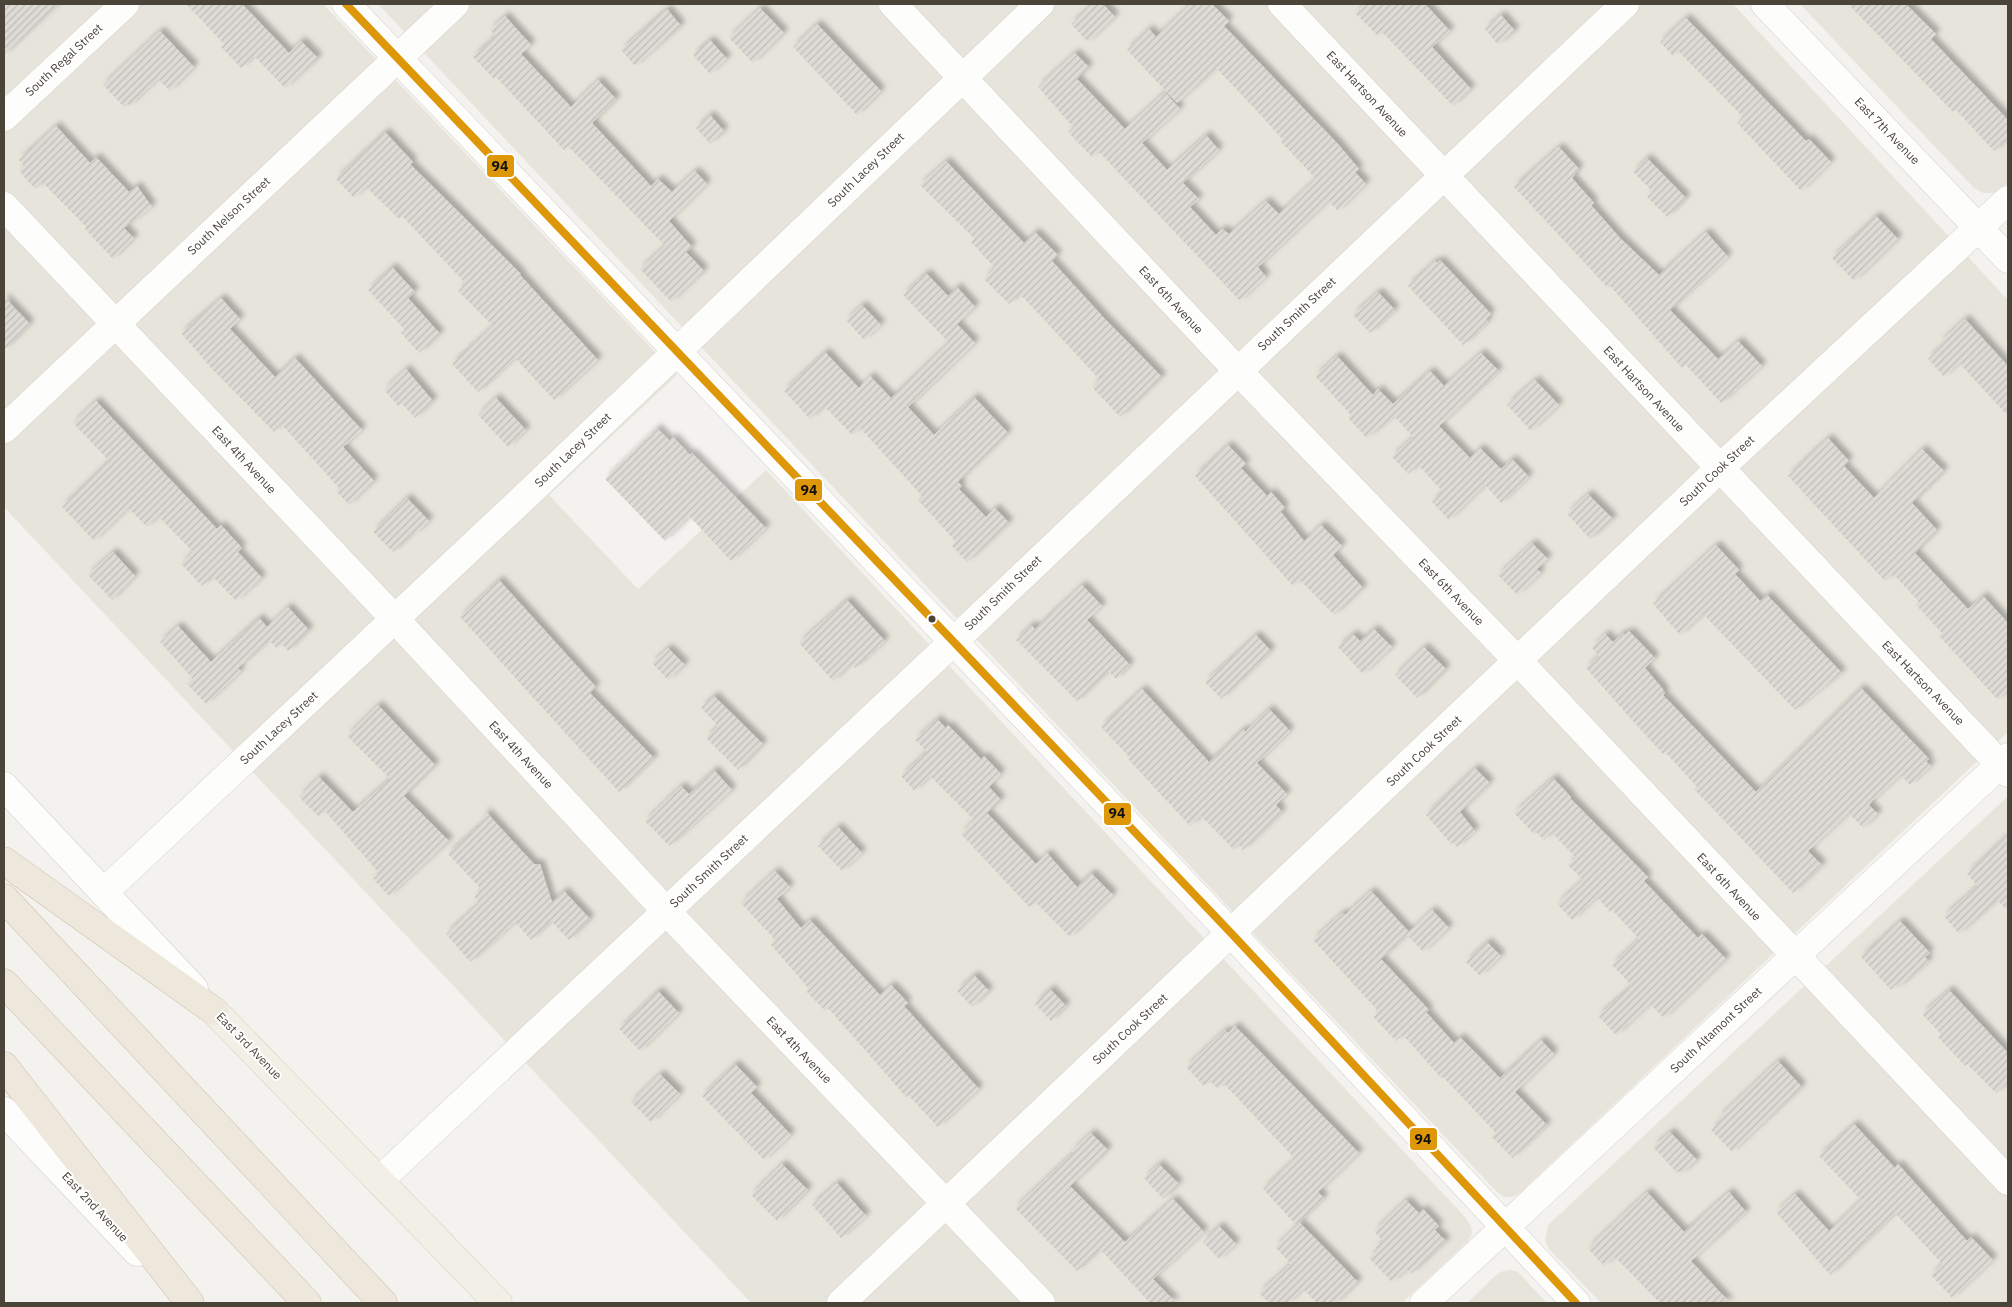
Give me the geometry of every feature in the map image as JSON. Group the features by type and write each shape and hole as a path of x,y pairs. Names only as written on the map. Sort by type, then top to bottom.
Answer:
{"highway":[{"path":"4,861 214,1011"},
{"path":"4,898 384,1303"},
{"path":"4,983 307,1303"},
{"path":"4,1066 190,1303"}],"main road":[{"name":"East 3rd Avenue","path":"214,1011 498,1303"}],"street":[{"name":"South Regal Street","path":"4,117 125,4"},
{"path":"346,4 1231,933 1576,1303"},
{"name":"South Nelson Street","path":"4,429 455,4"},
{"name":"East 6th Avenue","path":"893,4 1237,370 1518,661 2008,1181"},
{"name":"South Lacey Street","path":"104,892 395,619 1040,4"},
{"name":"East Hartson Avenue","path":"1282,4 1719,469 2006,765"},
{"name":"South Smith Street","path":"380,1180 953,642 1237,370 1625,4"},
{"name":"East 7th Avenue","path":"1765,4 2008,259"},
{"name":"South Cook Street","path":"841,1303 1719,469 2008,200"},
{"name":"East 4th Avenue","path":"4,206 395,619 666,911 1041,1303"},
{"name":"South Altamont Street","path":"1424,1303 1504,1226 1795,956 2006,765"},
{"name":"East 3rd Avenue","path":"4,786 214,1011"},
{"name":"East 2nd Avenue","path":"4,1111 185,1303"}],"shaded area":[{"path":"4,4 323,4 677,375 549,495 638,589 766,470 1466,1218 1471,1226 1472,1234 1468,1241 1402,1303 751,1303 4,507"},
{"path":"378,4 1733,4 2008,300 2008,732 1521,1192 1513,1197 1504,1197 1497,1192"},
{"path":"1800,4 2008,4 2008,183 1994,193 1983,193 1974,188"},
{"path":"2008,796 2008,1303 1601,1303 1549,1249 1545,1240 1548,1225"},
{"path":"1511,1270 1518,1272 1547,1303 1467,1303 1495,1276 1503,1271"}],"building":[{"path":"4,4 58,4 4,55"},
{"path":"186,4 242,4 289,53 301,41 318,58 285,88 254,56 241,68 221,47 224,44"},
{"path":"1093,4 1103,4 1115,17 1088,42 1071,24"},
{"path":"1191,4 1212,4 1229,21 1224,26 1337,143 1359,169 1355,172 1366,184 1338,211 1328,201 1258,267 1266,277 1240,301 1098,151 1092,157 1068,132 1073,127 1038,87 1075,53 1089,67 1077,79 1125,129 1165,92 1180,109 1142,143 1167,170 1206,135 1219,150 1183,183 1199,199 1190,207 1216,235 1222,229 1229,234 1266,201 1279,214 1316,179 1281,142 1283,140 1256,110 1216,68 1177,103 1127,50 1149,29 1156,37"},
{"path":"1365,4 1425,4 1450,31 1432,47 1471,89 1453,106 1382,32 1378,36 1355,13"},
{"path":"1848,4 1906,4 1936,34 1931,39 2008,120 2008,137 1994,151 1956,110 1953,112"},
{"path":"760,8 784,33 753,63 729,38"},
{"path":"667,9 681,26 635,66 621,50"},
{"path":"1501,15 1515,31 1498,45 1485,29"},
{"path":"505,16 531,45 521,54 571,107 598,80 616,99 592,123 651,186 658,179 672,192 695,171 707,184 669,221 692,247 686,252 704,271 671,302 640,269 665,246 568,146 564,150 496,77 494,79 473,57 496,36 490,30"},
{"path":"1686,18 1806,141 1809,139 1831,162 1801,191 1737,123 1743,117 1678,51 1673,56 1660,42"},
{"path":"817,24 881,91 857,115 793,47"},
{"path":"160,31 194,67 170,91 158,79 129,106 128,104 124,107 103,85"},
{"path":"710,40 727,59 710,74 693,55"},
{"path":"710,115 724,131 710,144 696,128"},
{"path":"56,126 90,163 96,157 129,192 137,186 152,207 124,228 134,238 113,259 85,229 86,227 42,182 35,189 19,171 24,166 19,160"},
{"path":"385,132 413,162 410,164 521,274 598,360 554,400 515,358 478,392 452,364 493,326 458,291 466,284 402,216 399,219 366,187 354,198 336,179"},
{"path":"1559,147 1579,169 1572,178 1594,203 1591,205 1620,238 1659,275 1706,232 1728,257 1670,310 1718,359 1738,341 1762,366 1721,403 1685,364 1682,368 1610,286 1608,288 1514,187"},
{"path":"1647,158 1686,198 1667,217 1647,197 1653,192 1633,172"},
{"path":"946,161 1024,243 1035,232 1058,255 1052,261 1162,377 1120,417 1092,387 1100,380 1019,293 1009,304 984,279 995,268 971,242 975,239 920,185"},
{"path":"1876,216 1898,239 1854,281 1832,258"},
{"path":"1440,260 1491,314 1486,319 1488,322 1463,345 1408,286 1435,261 1437,263"},
{"path":"392,267 415,292 408,298 440,334 419,353 401,333 405,330 368,290"},
{"path":"926,273 948,296 957,287 975,307 957,324 975,343 908,407 934,435 974,397 1008,433 958,482 962,486 959,489 986,517 995,508 1009,523 967,562 952,546 956,542 918,500 922,496 860,428 852,435 824,406 810,419 784,391 825,352 859,388 870,376 891,398 949,343 903,295"},
{"path":"1378,292 1395,310 1370,333 1353,315"},
{"path":"4,297 30,324 4,350"},
{"path":"221,298 240,319 230,329 275,377 295,358 362,430 343,447 374,481 349,505 336,491 339,488 281,424 274,432 211,368 181,333"},
{"path":"862,305 881,325 864,340 846,320"},
{"path":"1965,319 2008,366 2008,416 1959,363 1944,377 1928,359 1943,345 1940,342"},
{"path":"1481,353 1499,371 1439,426 1470,458 1480,448 1501,469 1512,459 1529,477 1501,503 1485,485 1449,520 1432,502 1443,492 1418,465 1408,474 1392,457 1413,437 1394,416 1367,438 1348,418 1351,415 1315,376 1337,356 1373,395 1378,389 1393,404 1430,371 1444,386"},
{"path":"406,369 433,401 415,418 401,403 398,406 384,390"},
{"path":"1535,380 1559,405 1531,431 1507,405"},
{"path":"496,398 526,430 508,447 478,415"},
{"path":"96,401 217,529 221,525 242,548 238,552 262,578 236,601 212,576 202,586 181,564 193,552 158,516 147,527 128,508 94,541 62,507 109,461 73,423"},
{"path":"657,428 670,441 673,437 690,455 692,453 766,528 731,561 690,517 665,541 605,479"},
{"path":"1828,438 1849,461 1844,466 1874,498 1922,449 1944,471 1912,503 1937,530 1915,553 1968,609 1983,596 2008,623 2008,690 1998,700 1939,636 1942,633 1916,605 1919,602 1893,574 1885,581 1788,476"},
{"path":"1228,445 1246,464 1241,468 1267,496 1271,492 1285,508 1281,512 1304,541 1321,525 1342,546 1333,555 1363,588 1334,615 1300,580 1293,586 1195,476"},
{"path":"1588,494 1613,519 1590,539 1567,514"},
{"path":"407,498 429,521 393,552 373,532"},
{"path":"1532,543 1548,559 1537,569 1541,573 1517,595 1498,575"},
{"path":"1716,545 1739,570 1735,574 1760,601 1767,595 1842,673 1795,710 1703,614 1680,635 1653,604"},
{"path":"113,552 135,576 112,600 88,575"},
{"path":"499,580 596,687 590,693 654,758 619,792 460,617"},
{"path":"1082,585 1102,606 1087,620 1130,665 1116,679 1108,671 1077,701 1016,640 1031,625 1035,629"},
{"path":"847,600 885,641 855,668 851,664 833,681 799,643"},
{"path":"288,607 309,630 288,651 281,643 276,648 269,640 238,668 241,671 206,704 187,684 193,679 160,642 178,626 211,662 259,618 267,627"},
{"path":"1374,629 1392,647 1363,674 1338,647 1353,634 1360,641"},
{"path":"1629,631 1655,658 1645,668 1662,688 1665,693 1663,695 1756,792 1861,688 1929,759 1926,761 1931,766 1910,785 1901,775 1872,801 1869,805 1878,814 1863,828 1849,813 1808,851 1822,865 1793,893 1694,789 1697,787 1665,752 1663,754 1586,668 1599,656 1592,648 1605,634 1613,642 1623,633 1625,635"},
{"path":"1256,635 1271,651 1221,699 1205,682"},
{"path":"1424,647 1446,669 1417,698 1395,675"},
{"path":"668,648 685,665 668,680 652,663"},
{"path":"1142,689 1209,762 1243,729 1245,732 1269,709 1290,731 1257,763 1287,794 1276,805 1282,812 1243,850 1239,845 1234,850 1201,816 1190,826 1101,727"},
{"path":"714,696 763,744 738,770 706,738 718,726 701,708"},
{"path":"378,705 435,765 404,796 449,841 389,896 373,879 379,873 324,810 318,816 299,797 319,777 353,812 390,779 347,736"},
{"path":"937,719 946,728 948,725 981,759 984,756 1001,774 989,787 1001,800 987,813 1036,864 1047,853 1077,887 1091,873 1113,895 1070,937 1035,902 1029,907 961,834 974,820 930,776 914,791 901,776 927,752 915,740"},
{"path":"1475,768 1490,783 1460,812 1475,831 1457,847 1453,842 1451,844 1426,815"},
{"path":"714,770 732,790 669,846 645,821 681,786 689,794"},
{"path":"1553,778 1570,798 1648,877 1644,881 1698,938 1702,934 1726,959 1664,1018 1650,1004 1616,1035 1598,1016 1632,986 1612,965 1639,939 1597,897 1572,920 1557,904 1583,880 1568,865 1576,858 1552,833 1544,840 1536,832 1534,834 1514,813"},
{"path":"486,812 534,864 540,864 552,902 564,891 590,919 569,940 551,921 531,940 515,922 470,962 446,934 480,903 474,897 482,890 448,854 479,826"},
{"path":"838,827 862,853 842,871 818,846"},
{"path":"2008,835 2008,911 1997,900 1959,934 1944,916 1978,886 1967,874"},
{"path":"775,871 790,887 777,899 801,928 810,920 880,995 891,985 908,1003 904,1006 979,1089 938,1127 908,1095 906,1097 828,1008 825,1011 806,991 809,989 771,945 776,941 741,903"},
{"path":"1371,891 1409,932 1432,910 1449,928 1423,952 1407,935 1381,959 1429,1010 1426,1012 1454,1043 1460,1037 1500,1078 1541,1040 1554,1054 1515,1092 1547,1125 1512,1158 1492,1137 1496,1133 1443,1077 1441,1078 1403,1035 1396,1041 1373,1017 1379,1012 1313,940 1342,913 1345,915"},
{"path":"1900,921 1930,953 1925,957 1929,961 1898,988 1895,985 1891,990 1861,957"},
{"path":"1487,942 1501,956 1480,976 1466,962"},
{"path":"974,975 989,991 972,1007 957,991"},
{"path":"1050,989 1066,1006 1051,1021 1035,1004"},
{"path":"1949,990 2008,1053 2008,1082 1996,1093 1967,1064 1965,1066 1938,1037 1941,1034 1922,1014"},
{"path":"658,991 679,1013 640,1051 619,1029"},
{"path":"1235,1026 1359,1153 1318,1192 1324,1198 1296,1225 1263,1189 1295,1159 1223,1083 1218,1089 1209,1080 1204,1086 1186,1067 1225,1030 1228,1033"},
{"path":"1778,1061 1802,1087 1732,1152 1711,1130 1722,1120 1719,1117"},
{"path":"735,1064 757,1087 751,1093 791,1135 764,1160 702,1096"},
{"path":"660,1074 680,1094 651,1122 631,1102"},
{"path":"1854,1124 1895,1168 1898,1164 1967,1241 1971,1237 1993,1260 1952,1298 1931,1275 1942,1264 1895,1213 1830,1275 1776,1212 1795,1194 1829,1231 1861,1200 1819,1156"},
{"path":"1670,1132 1697,1160 1682,1174 1679,1171 1677,1173 1653,1147"},
{"path":"1091,1133 1108,1150 1070,1186 1125,1242 1173,1199 1204,1232 1153,1279 1176,1303 1150,1303 1100,1249 1077,1271 1015,1208 1074,1152 1072,1151"},
{"path":"782,1164 808,1190 777,1221 751,1195"},
{"path":"1159,1164 1179,1184 1163,1199 1144,1178"},
{"path":"837,1183 866,1216 841,1238 812,1205"},
{"path":"1647,1192 1684,1232 1729,1192 1746,1212 1691,1261 1730,1303 1660,1303 1616,1258 1614,1257 1604,1266 1591,1252 1589,1247"},
{"path":"1406,1200 1419,1213 1423,1209 1439,1226 1435,1230 1446,1241 1411,1274 1407,1269 1392,1282 1369,1258 1378,1250 1375,1248 1383,1241 1374,1231"},
{"path":"1300,1223 1358,1282 1336,1303 1317,1303 1303,1289 1288,1303 1269,1303 1259,1293 1291,1264 1275,1247"},
{"path":"1219,1226 1236,1244 1219,1259 1203,1242"}],"transit line":[{"name":"94","path":"346,4 1231,933 1576,1303"}]}
